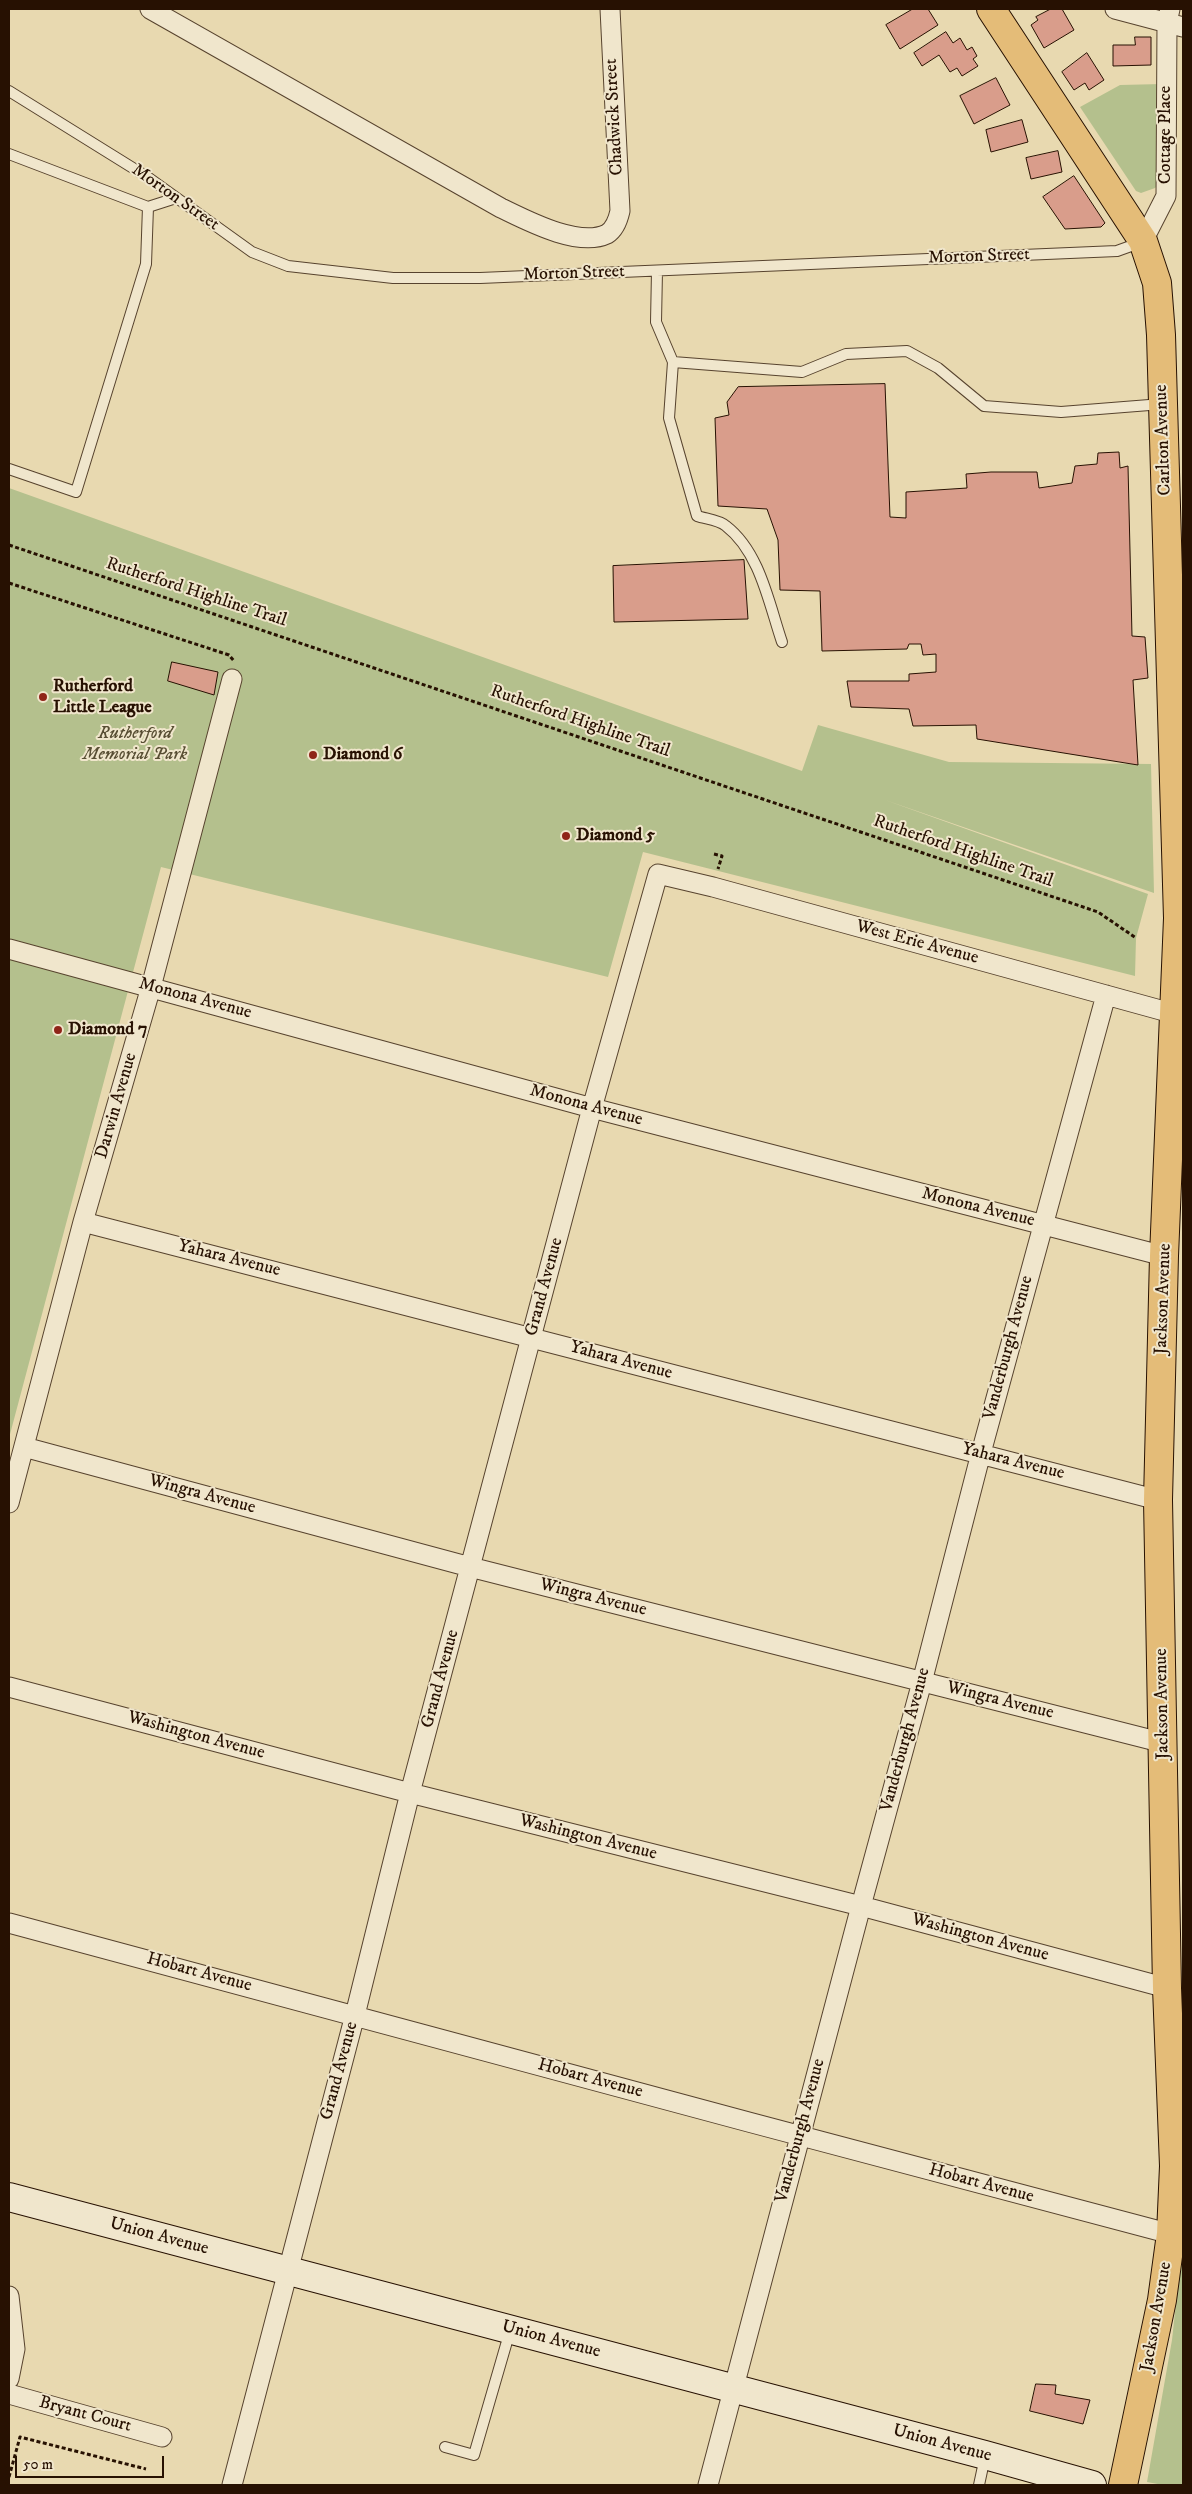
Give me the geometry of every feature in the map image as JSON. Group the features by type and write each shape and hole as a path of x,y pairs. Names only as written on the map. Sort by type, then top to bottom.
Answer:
{"main road":[{"name":"Carlton Avenue","path":"991,9 1143,241 1157,283 1163,404 1176,588 1178,918"},
{"name":"Jackson Avenue","path":"1123,2485 1162,2300 1171,2234 1174,2166 1176,2070 1167,1988 1164,1742 1158,1500 1164,1256 1178,918"},
{"name":"Union Avenue","path":"9,2197 985,2454 1092,2485"}],"street":[{"name":"Morton Street","path":"150,9 527,221 577,237 594,237 607,234 616,224"},
{"name":"Chadwick Street","path":"610,9 620,211 616,224"},
{"path":"1115,9 1173,19"},
{"name":"Cottage Place","path":"1143,241 1166,196 1173,19"},
{"name":"Darwin Avenue","path":"9,1503 83,1222 151,987 232,679"},
{"name":"West Erie Avenue","path":"658,874 712,886 1175,1014"},
{"name":"Grand Avenue","path":"232,2485 470,1567 592,1108 658,874"},
{"name":"Monona Avenue","path":"9,949 592,1108 1164,1256"},
{"name":"Vanderburgh Avenue","path":"708,2485 981,1454 1106,994"},
{"name":"Yahara Avenue","path":"83,1222 1158,1500"},
{"name":"Wingra Avenue","path":"24,1447 470,1567 1164,1742"},
{"name":"Washington Avenue","path":"9,1687 410,1794 861,1906 1167,1988"},
{"name":"Hobart Avenue","path":"9,1923 355,2015 800,2137 1171,2234"},
{"path":"9,2296 15,2349 9,2379"},
{"name":"Bryant Court","path":"9,2394 162,2436"}],"lane":[{"name":"Morton Street","path":"9,92 149,178 252,252 288,266 393,278 480,278 1117,251 1143,241"},
{"path":"9,154 148,207 176,198"},
{"path":"9,469 76,492 146,264 148,207"},
{"path":"657,271 656,322 673,362 669,418 697,516 726,525 748,550 764,585 782,642"},
{"path":"673,362 802,372 846,354 908,351 938,368 984,406 1061,412 1163,404"},
{"path":"445,2447 474,2455 510,2330"},
{"path":"979,2485 985,2454"}],"path":[{"name":"Rutherford Highline Trail","path":"9,545 1098,912 1136,938"},
{"path":"9,583 229,655 234,659 235,668 232,679"},
{"path":"9,2476 20,2437 146,2469"}],"green space":[{"path":"1162,84 1161,182 1155,188 1141,193 1136,191 1080,107 1120,85"},
{"name":"Rutherford Memorial Park","path":"9,488 802,771 818,725 949,762 1151,764 1154,893 885,800 1148,894 1136,938 1135,976 643,852 608,977 161,867 9,1438"},
{"path":"1183,2238 1183,2485 1163,2485 1147,2482 1172,2340"}],"building":[{"path":"913,9 928,9 938,25 900,49 886,25"},
{"path":"1051,9 1062,9 1074,30 1044,48 1031,25 1038,20 1036,17"},
{"path":"946,32 953,43 960,38 967,50 972,47 977,56 973,59 978,66 962,76 957,68 950,72 939,55 922,66 914,53"},
{"path":"1135,37 1151,37 1151,65 1113,66 1113,45 1135,45"},
{"path":"1087,53 1104,80 1089,90 1085,83 1074,90 1062,72"},
{"path":"996,78 1010,105 974,124 960,96"},
{"path":"1022,120 1028,142 991,152 986,130"},
{"path":"1058,151 1062,172 1031,179 1026,158"},
{"path":"1074,176 1105,223 1101,227 1065,229 1043,197"},
{"path":"885,384 890,517 906,518 906,492 967,488 966,474 1037,472 1039,488 1072,483 1075,466 1097,464 1098,453 1119,452 1120,468 1128,466 1132,636 1145,637 1148,678 1133,680 1138,765 977,739 976,725 913,726 909,709 851,707 847,681 909,681 909,674 936,672 936,654 923,655 921,644 909,644 907,649 822,651 820,591 780,590 778,540 767,509 718,506 715,418 729,415 727,402 738,387"},
{"path":"744,560 748,619 614,622 613,566"},
{"path":"172,662 218,672 214,695 168,681"},
{"path":"1036,2384 1056,2385 1055,2394 1090,2400 1083,2424 1030,2411"}],"place":[{"name":"Rutherford Little League","path":"43,697"},
{"name":"Diamond 6","path":"313,755"},
{"name":"Diamond 5","path":"566,836"},
{"name":"Diamond 7","path":"58,1030"}]}
